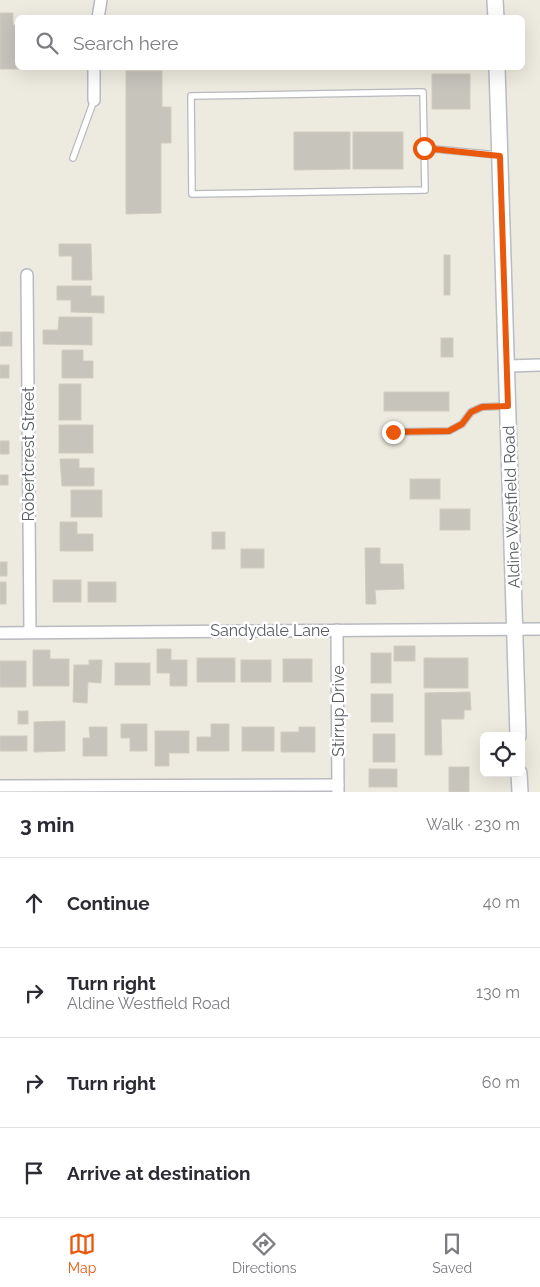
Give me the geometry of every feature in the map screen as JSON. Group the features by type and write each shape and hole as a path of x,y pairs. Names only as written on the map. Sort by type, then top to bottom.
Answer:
{"main road":[{"path":"495,0 496,15"},
{"name":"Aldine Westfield Road","path":"497,70 518,732"},
{"path":"519,777 520,792"}],"street":[{"path":"98,15 101,0"},
{"path":"94,70 94,100"},
{"name":"Robertcrest Street","path":"27,275 30,632"},
{"path":"507,366 540,365"},
{"name":"Sandydale Lane","path":"0,632 540,629"},
{"name":"Stirrup Drive","path":"337,630 338,788"},
{"path":"0,786 338,788"}],"lane":[{"path":"423,92 424,148 425,190 192,194 191,96 423,92"},
{"path":"73,158 94,100"},
{"path":"424,148 500,156"},
{"path":"393,432 449,431 462,424 471,412 482,407 508,406"}],"building":[{"path":"0,13 13,13 13,25 15,25 15,69 0,69"},
{"path":"126,71 162,71 162,107 171,107 171,143 161,143 161,213 126,214"},
{"path":"432,74 470,74 470,109 432,109"},
{"path":"294,132 350,132 350,169 294,170"},
{"path":"353,132 403,132 403,169 353,169"},
{"path":"59,244 91,244 92,280 72,280 72,256 59,256"},
{"path":"444,255 450,255 450,295 444,295"},
{"path":"57,286 91,286 91,296 104,296 104,313 71,312 71,300 57,300"},
{"path":"59,317 92,317 92,345 43,344 43,330 58,330"},
{"path":"0,332 12,332 12,346 0,346"},
{"path":"441,338 453,338 453,357 441,357"},
{"path":"62,350 83,350 83,361 93,361 93,378 62,378"},
{"path":"0,365 9,365 9,378 0,378"},
{"path":"59,384 81,384 81,420 59,420"},
{"path":"384,392 449,392 449,411 384,411"},
{"path":"59,425 93,425 93,453 59,453"},
{"path":"0,441 9,441 9,454 0,454"},
{"path":"60,459 79,459 79,468 94,468 94,486 62,486"},
{"path":"0,475 8,475 8,485 0,485"},
{"path":"410,479 440,479 440,499 410,499"},
{"path":"71,490 102,490 102,517 71,517"},
{"path":"440,509 470,509 470,530 440,530"},
{"path":"60,522 77,522 77,534 93,534 93,551 60,551"},
{"path":"212,532 225,532 225,549 212,549"},
{"path":"365,548 380,548 380,564 403,564 404,589 375,590 376,604 366,604"},
{"path":"241,549 264,549 264,568 241,568"},
{"path":"0,562 7,562 7,576 0,576"},
{"path":"53,580 81,580 81,602 53,602"},
{"path":"0,582 6,582 6,604 0,604"},
{"path":"88,582 116,582 116,602 88,602"},
{"path":"394,646 415,646 415,661 394,661"},
{"path":"157,649 171,649 171,660 187,660 187,686 170,686 170,673 157,673"},
{"path":"33,650 50,650 50,659 69,659 69,686 33,686"},
{"path":"371,653 391,653 391,683 371,683"},
{"path":"197,658 235,658 235,682 197,682"},
{"path":"424,658 468,658 468,688 424,688"},
{"path":"283,659 312,659 312,682 283,682"},
{"path":"89,660 102,660 101,683 88,682 87,703 73,702 74,665 89,665"},
{"path":"241,660 271,660 271,682 241,682"},
{"path":"0,661 26,661 26,687 0,687"},
{"path":"115,663 150,663 150,685 115,685"},
{"path":"470,692 471,710 464,710 464,719 441,719 442,755 425,755 425,693"},
{"path":"371,694 393,694 393,722 371,722"},
{"path":"18,711 28,711 28,724 18,724"},
{"path":"65,721 65,751 34,752 34,722"},
{"path":"121,724 147,724 147,751 130,751 130,738 121,738"},
{"path":"211,724 229,724 229,751 197,751 197,737 211,737"},
{"path":"89,727 107,727 107,756 83,756 83,738 90,738"},
{"path":"242,727 274,727 274,751 242,751"},
{"path":"299,727 315,727 315,752 281,752 281,732 299,732"},
{"path":"155,731 189,731 189,753 169,753 169,766 155,766"},
{"path":"373,734 395,734 395,762 373,762"},
{"path":"0,736 27,736 27,751 0,751"},
{"path":"449,767 469,767 469,792 449,792"},
{"path":"369,769 397,769 397,787 369,787"}],"route":[{"path":"393,432 449,431 462,424 471,412 482,407 508,406 500,156 424,148"}]}
